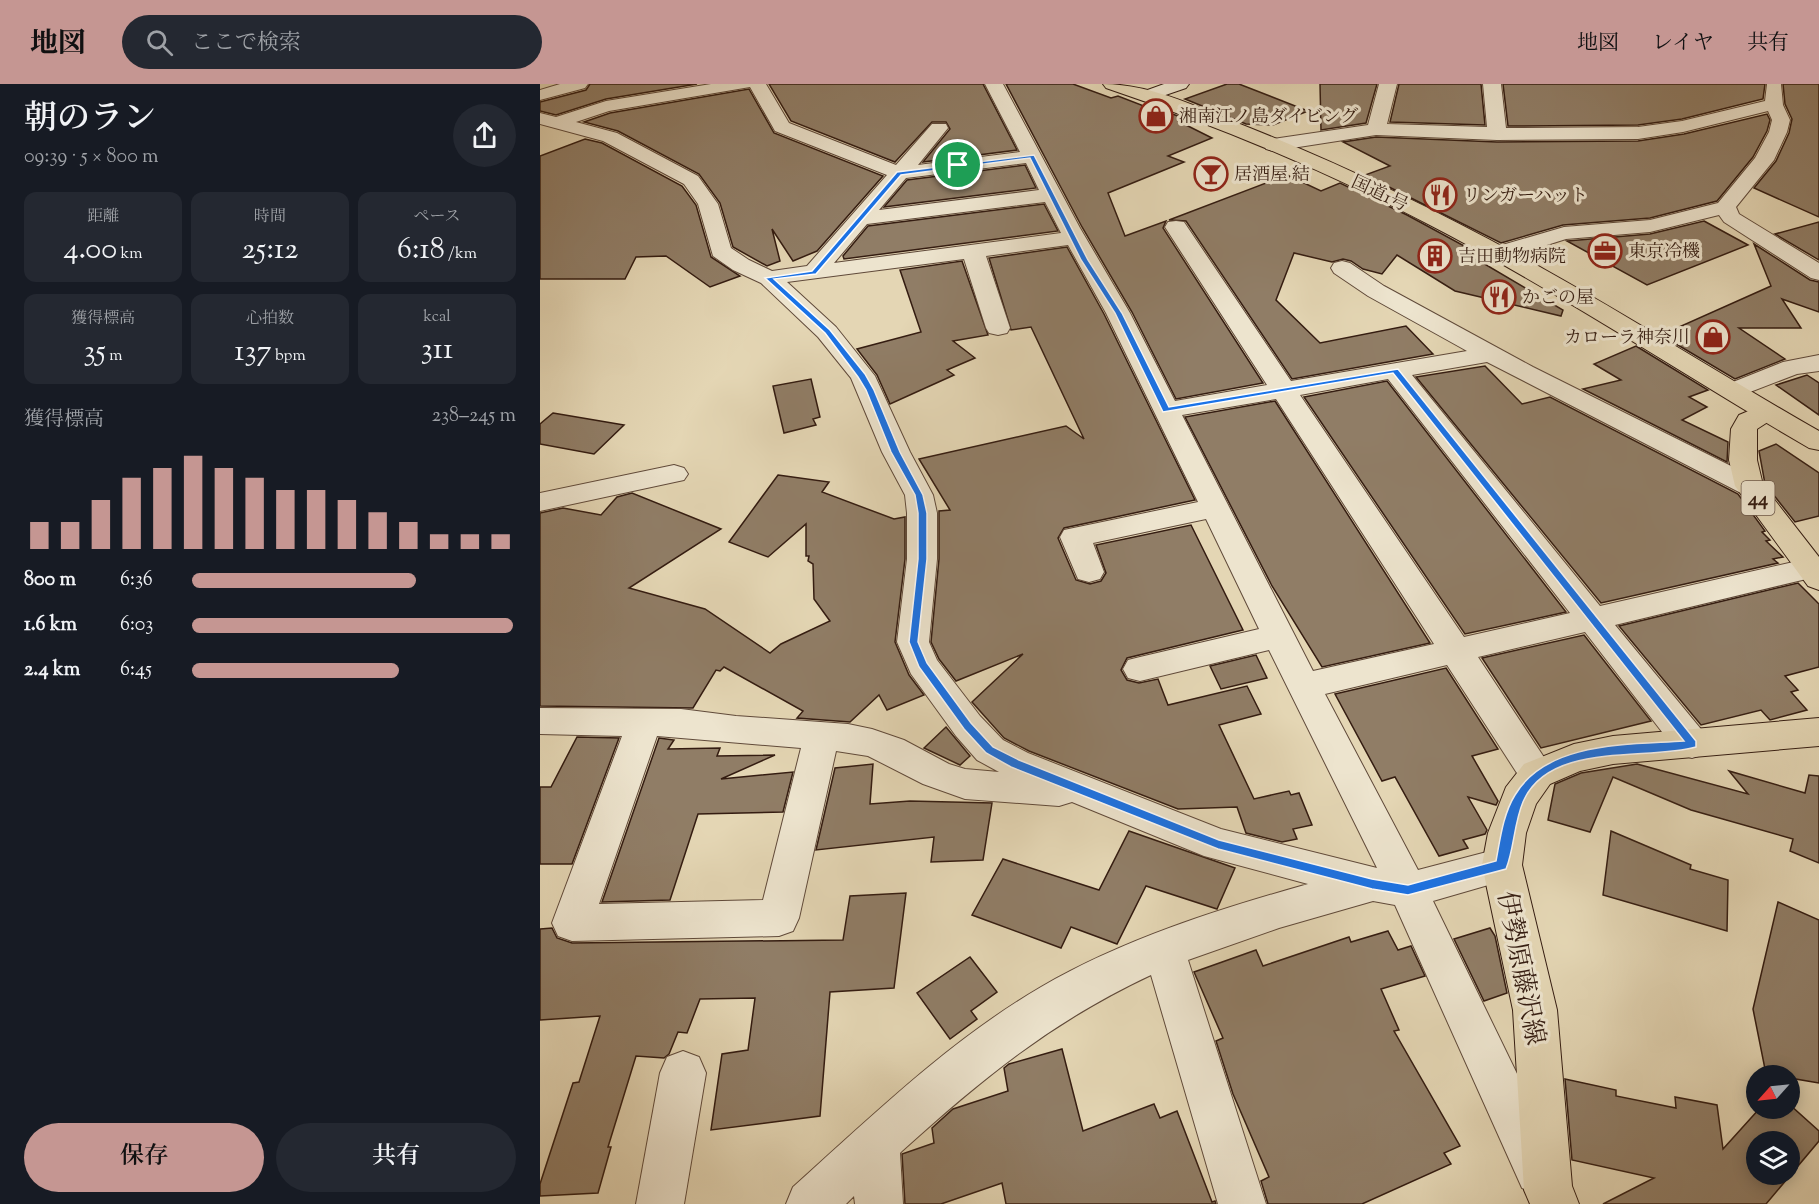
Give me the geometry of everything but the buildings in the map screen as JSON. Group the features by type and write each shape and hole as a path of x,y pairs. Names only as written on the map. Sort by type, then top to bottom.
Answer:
{"main road":[{"name":"国道1号","path":"1112,84 1273,145 1397,200 1500,253 1819,442"},
{"name":"44","path":"1765,412 1748,421 1744,429 1743,460 1749,486 1815,574"},
{"name":"伊勢原藤沢線","path":"1551,1197 1535,1010 1502,865 1507,833 1519,798 1537,774 1574,758 1613,750 1819,732"}],"street":[{"path":"540,95 579,84"},
{"path":"550,120 666,90 743,84"},
{"path":"757,84 782,127 899,173 1032,156"},
{"path":"994,84 1073,238 1118,313 1304,686 1390,887 1551,1197"},
{"path":"1148,96 1180,84"},
{"path":"1376,129 1388,84"},
{"path":"1492,84 1497,134"},
{"path":"1500,253 1564,233 1650,226 1725,207 1764,160 1778,132 1781,120 1774,105 1774,84"},
{"path":"1273,145 1376,129 1497,134 1638,133 1672,128 1748,109 1774,105"},
{"path":"550,120 610,137 691,180 712,212 716,239 722,251 741,265 769,278 827,332 862,376 896,452 919,495 922,513 922,559 914,642 923,665 968,726 990,750 1015,764 1218,844 1390,887"},
{"path":"814,272 939,128"},
{"path":"859,219 1051,195"},
{"path":"1725,207 1731,218 1818,272"},
{"path":"1176,227 1537,774"},
{"path":"769,278 1073,238"},
{"path":"973,251 998,328"},
{"path":"1342,268 1376,291 1491,354 1749,486"},
{"path":"1166,410 1491,354"},
{"path":"1732,391 1792,367 1819,363"},
{"path":"1395,371 1692,744"},
{"path":"540,502 674,474"},
{"path":"1089,572 1075,537 1215,508"},
{"path":"1304,686 1593,619 1815,574"},
{"path":"1140,669 1279,636"},
{"path":"540,721 681,723 821,738 848,738 891,750 936,774 965,784 1045,789 1088,796 1135,811"},
{"path":"644,723 572,923 779,918 821,738"},
{"path":"810,1204 958,1071 1018,1026 1077,990 1164,949 1280,909 1502,865"},
{"path":"1164,949 1242,1204"},
{"path":"660,1204 683,1073"},
{"path":"876,1143 879,1204"}],"place":[{"name":"湘南江ノ島ダイビング","path":"1156,116"},
{"name":"居酒屋 結","path":"1211,174"},
{"name":"リンガーハット","path":"1440,195"},
{"name":"東京冷機","path":"1605,251"},
{"name":"吉田動物病院","path":"1435,256"},
{"name":"かごの屋","path":"1499,297"},
{"name":"カローラ神奈川","path":"1713,337"}],"route":[{"path":"1032,156 1084,260 1118,313 1166,410 1395,371 1692,744 1613,750 1574,758 1537,774 1519,798 1507,833 1502,865 1408,890 1372,884 1218,844 1015,764 990,750 968,726 923,665 914,642 914,621 922,559 922,513 919,495 896,452 870,390 862,376 827,332 769,278 814,272 899,173 958,165 1032,156"}]}
